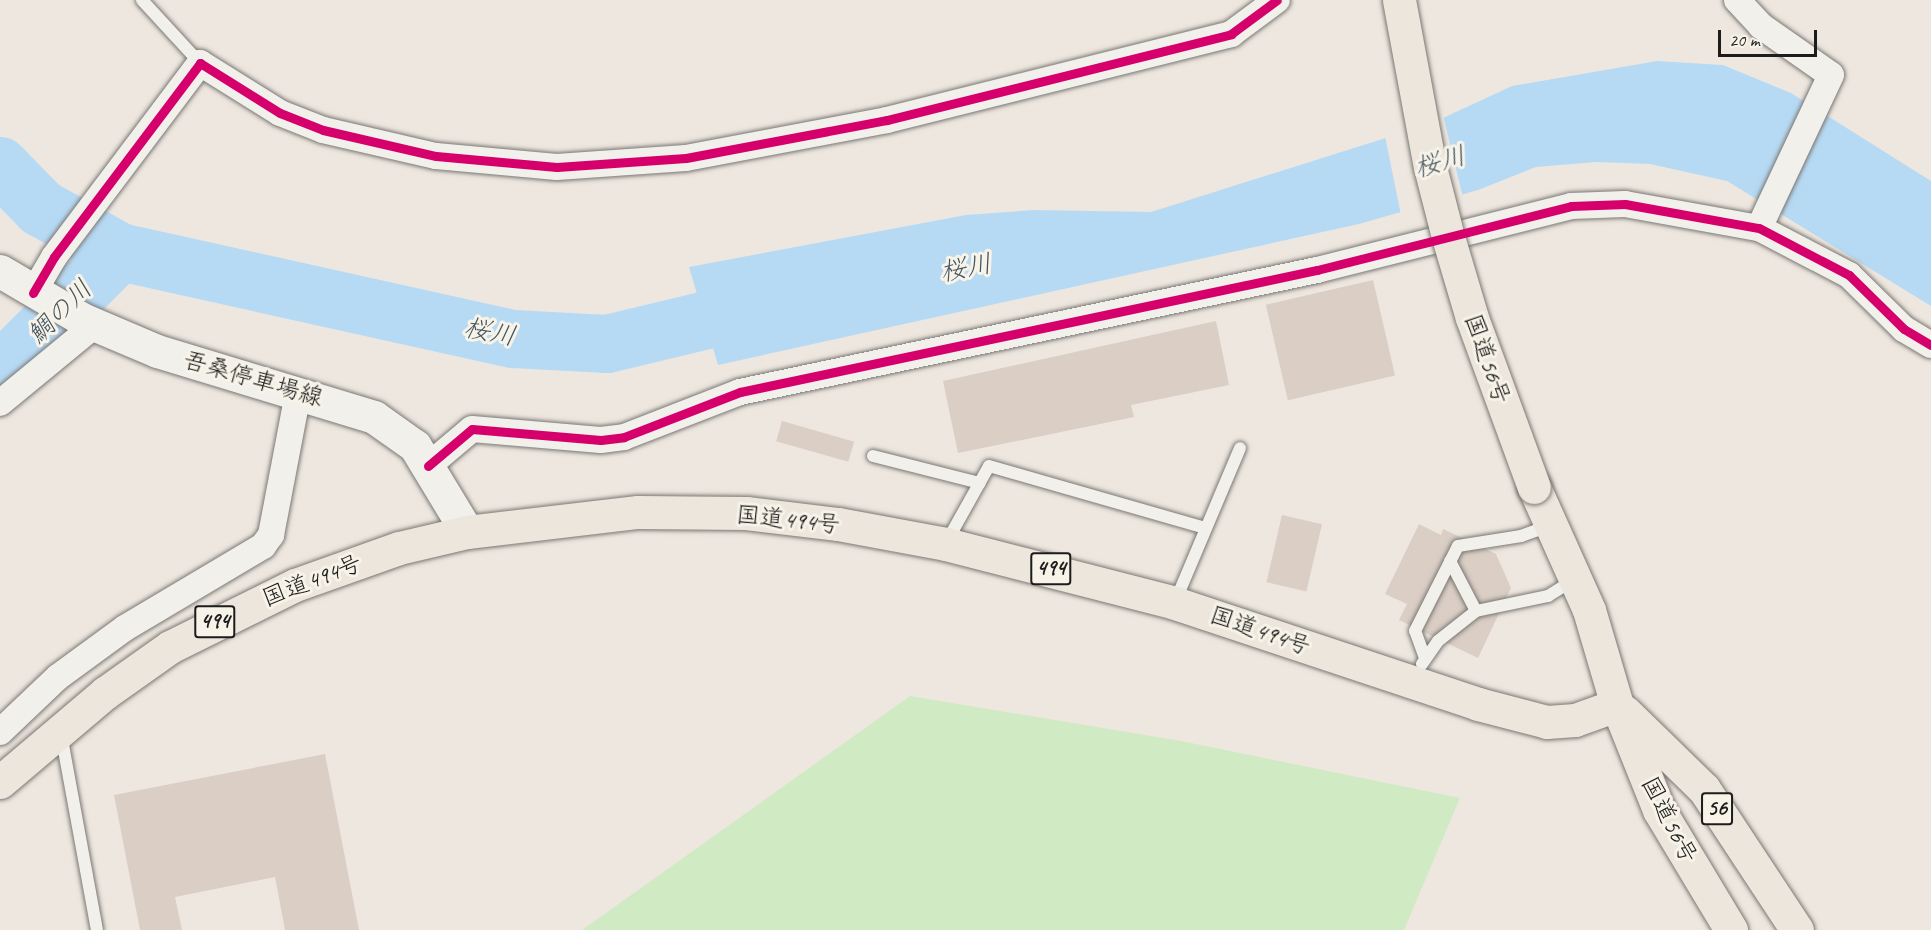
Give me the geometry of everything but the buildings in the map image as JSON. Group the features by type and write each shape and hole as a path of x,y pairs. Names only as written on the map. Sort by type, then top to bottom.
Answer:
{"highway":[{"name":"国道56号","path":"1399,0 1427,155 1472,318 1534,488 1589,610 1617,705 1659,810 1731,930"},
{"name":"国道494号","path":"0,782 60,730 170,647 224,617 342,568 467,532 627,513 746,513 838,524 946,544 1175,603 1420,670 1547,722 1575,720 1617,705"},
{"name":"国道56号","path":"1617,705 1704,789 1797,930"}],"main road":[{"name":"吾桑停車場線","path":"0,271 40,296 90,322 157,351 374,417 399,432 428,466 467,532"}],"street":[{"path":"40,296 54,257 200,63 280,113 323,130 436,156 557,167 686,158 887,120 1231,34 1277,0"},
{"path":"1737,0 1761,26 1832,75 1823,89 1762,221"},
{"path":"428,466 472,429 601,440 624,437 740,392 1317,270 1571,206 1625,204 1762,221 1849,275 1904,329 1931,345"},
{"path":"0,403 90,322"},
{"path":"0,732 58,677 125,628 263,546 271,535 298,393"}],"lane":[{"path":"142,0 200,63"},
{"path":"1175,603 1240,448"},
{"path":"873,456 980,483"},
{"path":"946,544 989,466 1205,528"},
{"path":"1420,670 1415,630 1458,546 1521,536 1550,526"},
{"path":"1450,561 1476,611"},
{"path":"1420,670 1438,640 1476,611 1548,596 1575,579"},
{"path":"60,730 97,930"}],"green space":[{"path":"910,696 1181,741 1460,798 1404,930 582,930"}],"water":[{"path":"1657,61 1723,65 1791,93 1931,181 1931,306 1727,181 1650,164 1596,162 1536,167 1478,190 1359,224 718,365 689,267 966,215 1034,210 1151,212 1430,124 1512,86"}],"pier":[{"path":"1443,115 1463,198 1401,215 1385,136"}],"waterway":[{"name":"桜川","path":"0,166 41,208 120,252 514,339 607,344 782,302"},
{"name":"鯛の川","path":"0,372 120,252"}],"cycle path":[{"path":"33,293 54,257 200,63 280,113 323,130 436,156 557,167 686,158 887,120 1231,34 1277,0"},
{"path":"428,466 472,429 601,440 624,437 740,392 1317,270 1571,206 1625,204 1759,228 1849,275 1904,329 1931,345"}]}
